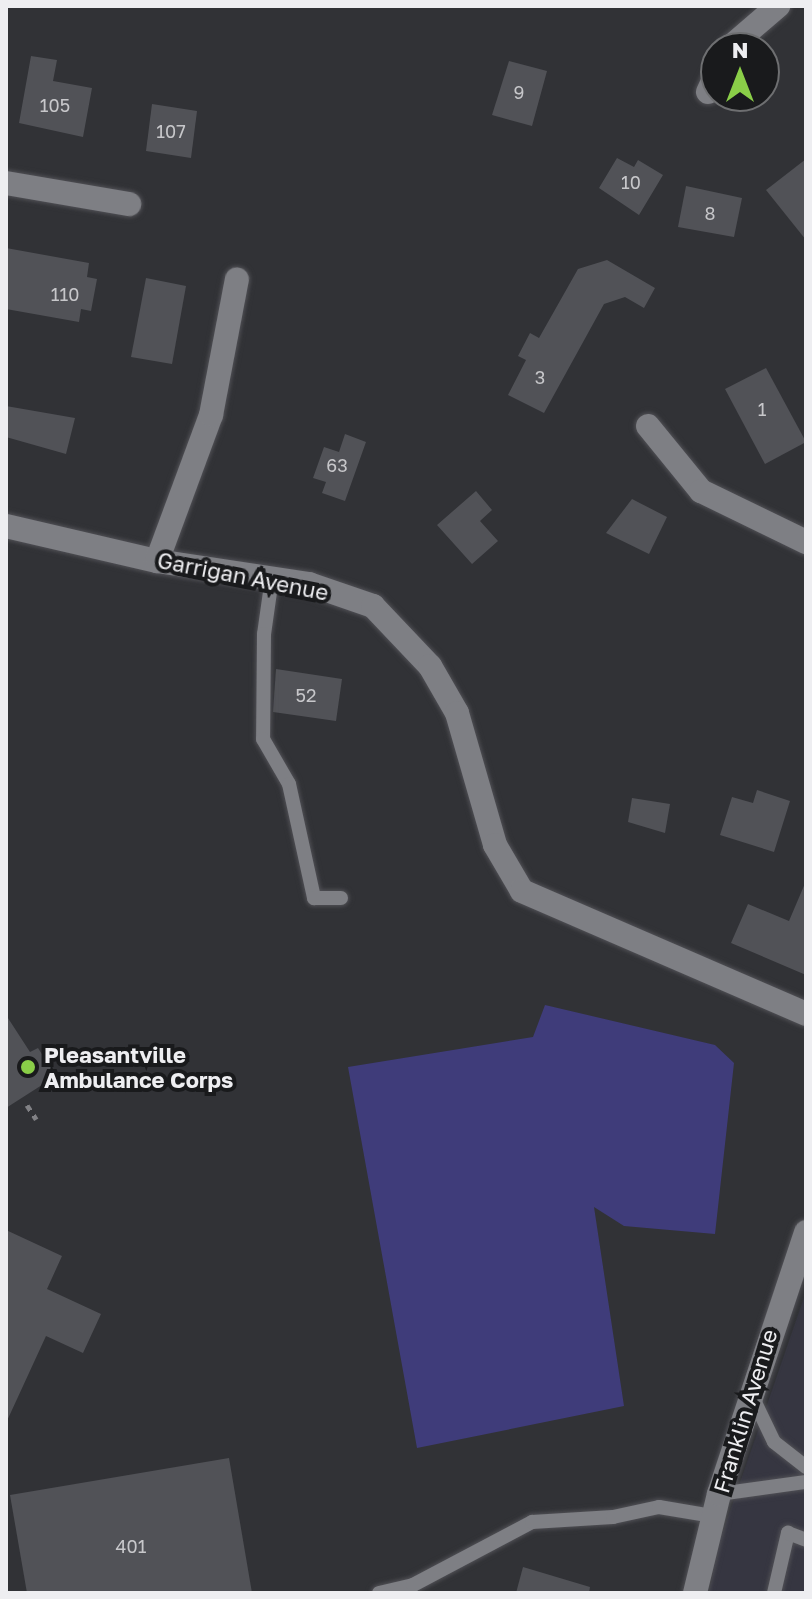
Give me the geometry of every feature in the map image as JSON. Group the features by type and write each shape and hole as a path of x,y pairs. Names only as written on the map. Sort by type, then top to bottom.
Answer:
{"street":[{"path":"748,32 778,6"},
{"path":"6,183 129,204"},
{"path":"157,561 211,415 237,279"},
{"path":"648,426 701,491 806,542"},
{"name":"Garrigan Avenue","path":"6,526 157,561 272,578 373,606 430,666 457,713 495,845 522,891 806,1014"},
{"name":"Franklin Avenue","path":"695,1593 716,1505 806,1232"}],"lane":[{"path":"272,578 264,634 263,739 289,784 314,898 341,898"},
{"path":"751,1394 774,1442 806,1467"},
{"path":"379,1593 413,1585 532,1522 613,1517 659,1507 716,1505 806,1482"},
{"path":"774,1593 788,1533 806,1540"}],"path":[{"path":"27,1105 36,1119"}],"shaded area":[{"path":"545,1005 715,1045 734,1063 715,1234 624,1226 594,1207 624,1406 417,1448 348,1067 533,1037"},
{"path":"806,1292 806,1593 709,1593 719,1543"}],"building":[{"path":"31,56 57,60 53,81 92,88 83,137 19,123"},
{"path":"509,61 547,71 532,126 492,115"},
{"path":"152,104 197,111 191,158 146,151"},
{"path":"617,158 634,167 638,160 663,175 639,215 599,188"},
{"path":"806,159 806,240 766,190"},
{"path":"686,186 742,198 734,237 678,227"},
{"path":"6,248 89,263 87,277 97,279 91,311 81,309 79,322 6,309"},
{"path":"607,260 655,288 644,308 625,297 604,304 544,413 508,395 526,360 518,356 530,333 539,338 578,269"},
{"path":"146,278 186,286 172,364 131,357"},
{"path":"766,368 806,442 765,464 725,389"},
{"path":"6,406 75,418 66,454 6,437"},
{"path":"345,434 366,442 345,501 322,493 326,482 313,478 324,447 339,452"},
{"path":"476,491 492,510 480,521 498,541 472,564 437,525"},
{"path":"632,499 667,517 649,554 606,533"},
{"path":"276,669 342,679 336,721 273,712"},
{"path":"757,790 790,801 774,852 720,835 732,797 753,803"},
{"path":"632,798 670,804 665,833 628,822"},
{"path":"806,881 806,975 731,943 748,904 789,921"},
{"name":"Pleasantville Ambulance Corps","path":"6,1015 30,1052 38,1048 56,1076 6,1108"},
{"path":"6,1230 62,1256 47,1289 101,1314 83,1353 46,1336 6,1423"},
{"path":"229,1458 252,1593 27,1593 10,1495"},
{"path":"523,1567 590,1587 589,1593 516,1593"}],"place":[{"name":"Pleasantville Ambulance Corps","path":"28,1067"}]}
